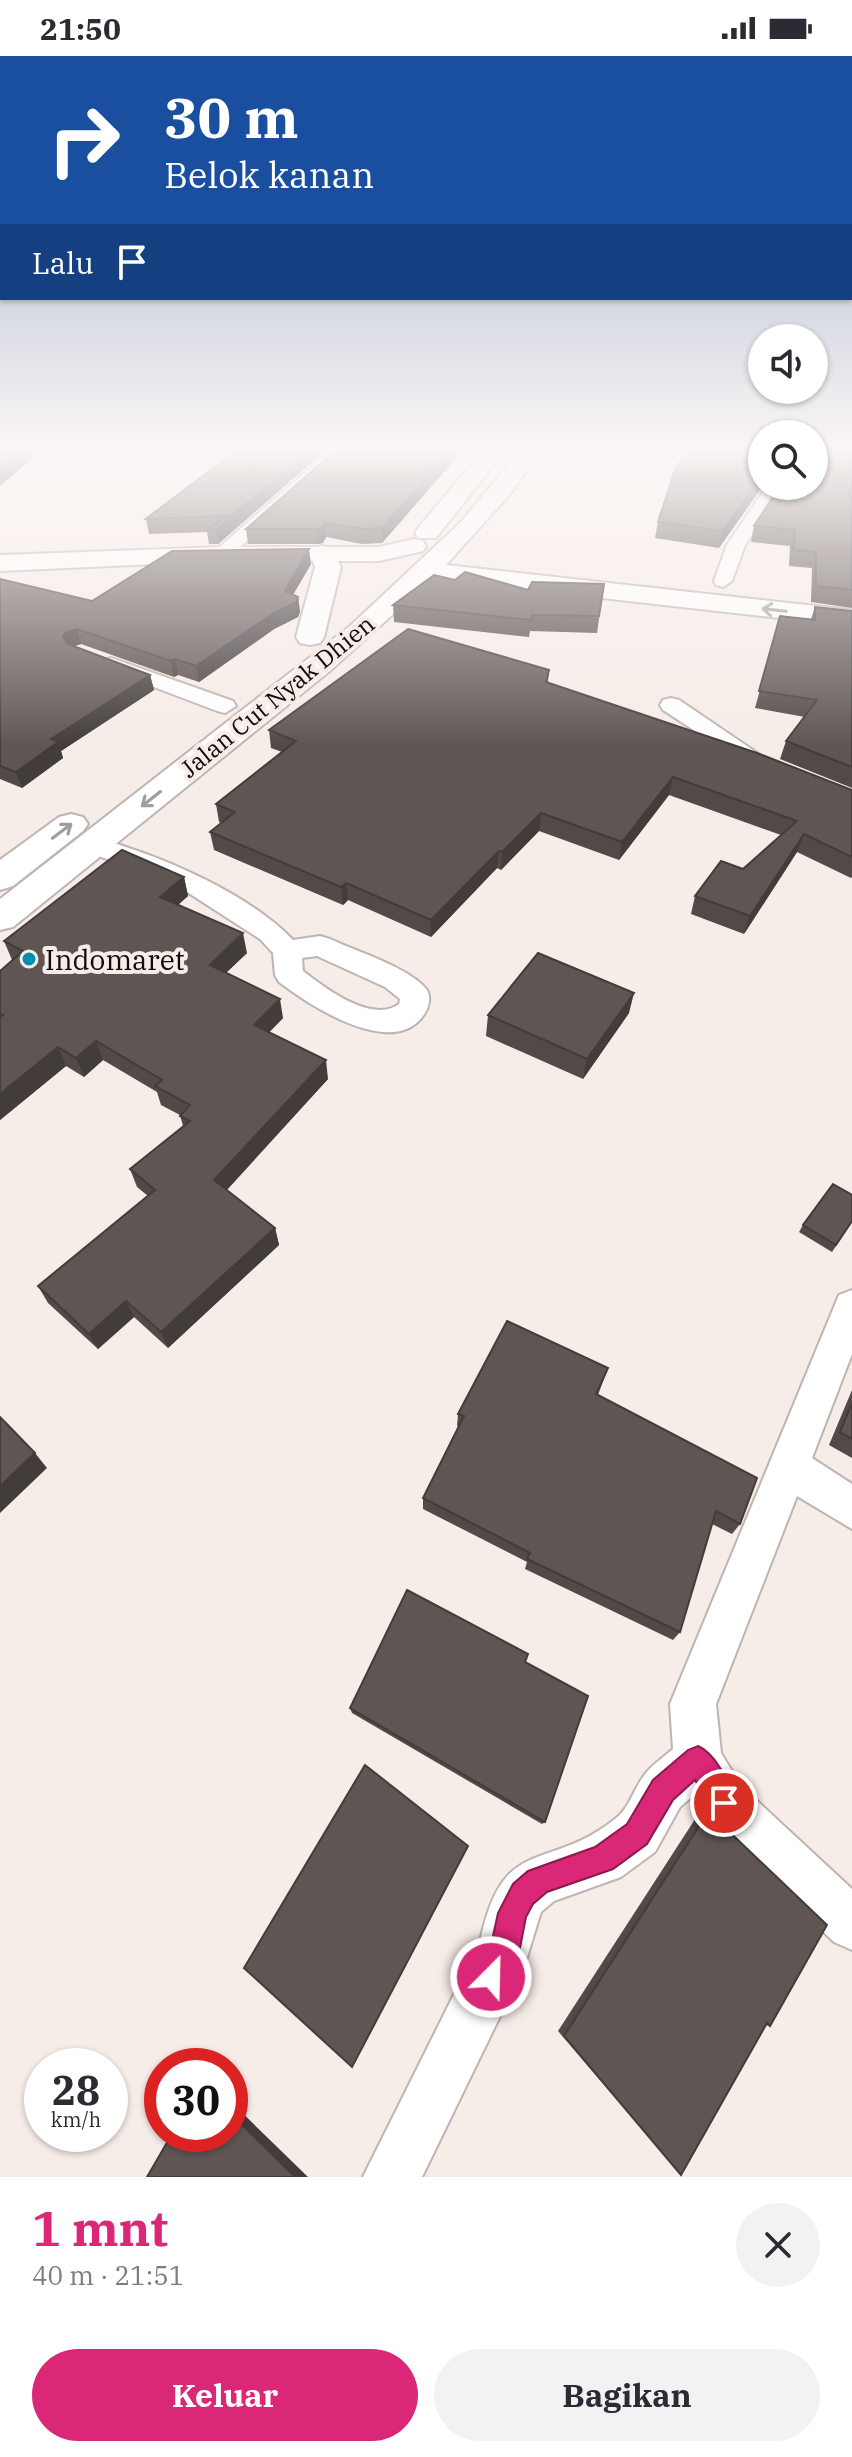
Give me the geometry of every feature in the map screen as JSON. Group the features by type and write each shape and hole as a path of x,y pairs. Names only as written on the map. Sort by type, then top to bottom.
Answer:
{"main road":[{"name":"Jalan Cut Nyak Dhien","path":"0,918 303,679 418,550"},
{"name":"Jalan Cut Nyak Dhien","path":"0,878 423,550"},
{"path":"310,637 328,567 322,553"},
{"path":"0,563 322,553 541,558"},
{"path":"413,557 852,618"},
{"path":"630,568 852,594"}],"street":[{"path":"222,554 227,550"},
{"path":"723,581 734,550"},
{"path":"94,658 225,706"},
{"path":"671,705 749,758 778,770"},
{"path":"93,845 179,875 270,932 287,950"},
{"path":"852,1307 693,1704 698,1759 724,1803 852,1924"},
{"path":"788,1467 852,1508"},
{"path":"392,2177 505,1948 512,1913 523,1894 538,1881 603,1859 637,1834 663,1790 698,1759"}],"building":[{"path":"308,550 285,591 298,597 297,602 272,614 196,666 175,659 171,661 77,629 66,632 63,637 68,644 150,675 51,739 58,742 16,772 0,766 0,579 92,601 172,551"},
{"path":"793,550 852,550 852,590 816,586 816,552"},
{"path":"465,572 528,590 532,582 604,584 599,616 532,615 531,620 393,605 434,575 455,580"},
{"path":"815,607 852,611 852,767 786,741 817,700 759,691 780,616 815,620"},
{"path":"408,629 549,670 546,682 757,753 852,790 852,857 804,834 750,916 695,896 721,861 743,869 797,821 673,777 622,842 541,813 431,920 346,883 341,887 210,832 235,812 216,804 296,741 269,730"},
{"path":"122,850 184,877 160,897 243,933 210,965 280,999 254,1025 326,1060 214,1180 275,1228 161,1332 126,1301 89,1334 38,1286 155,1190 130,1169 190,1121 180,1116 190,1105 155,1086 162,1080 96,1041 76,1058 58,1047 0,1094 0,1017 3,1015 0,1013 0,971 23,951 4,941"},
{"path":"538,953 634,993 587,1059 488,1015"},
{"path":"833,1184 852,1195 852,1221 836,1245 803,1225"},
{"path":"507,1321 608,1368 596,1394 757,1478 740,1524 716,1511 680,1632 527,1559 530,1553 423,1498 464,1416 458,1414"},
{"path":"852,1403 852,1439 840,1432"},
{"path":"0,1417 35,1453 0,1486"},
{"path":"407,1590 528,1654 525,1662 588,1696 545,1822 350,1708"},
{"path":"365,1765 468,1846 352,2067 244,1968"},
{"path":"710,1809 716,1819 827,1925 681,2175 564,2036"},
{"path":"248,2131 295,2177 147,2177 162,2152 248,2152"}],"place":[{"name":"Indomaret","path":"29,959"}],"route":[{"path":"491,1977 505,1948 512,1913 523,1894 538,1881 603,1859 637,1834 663,1790 698,1759 724,1803"}]}
